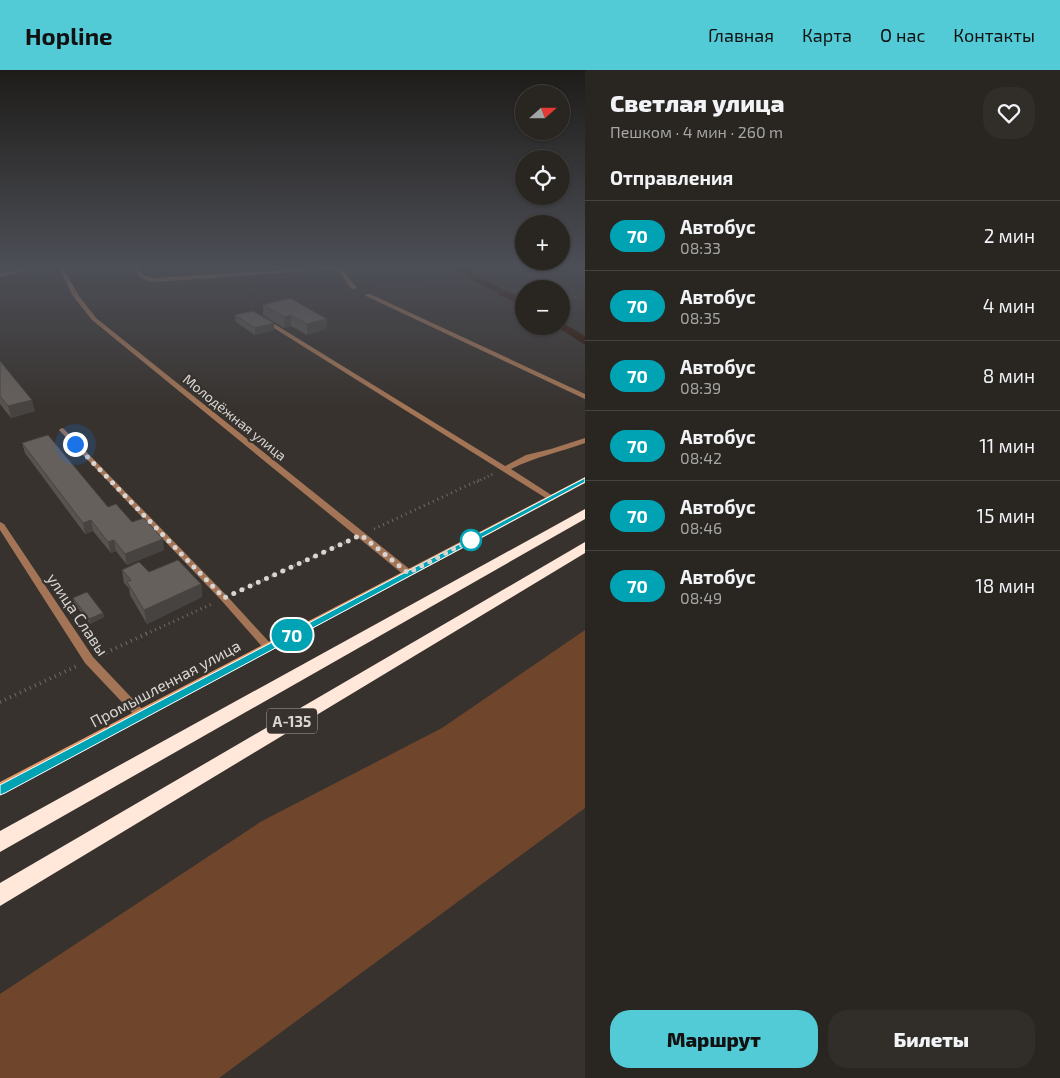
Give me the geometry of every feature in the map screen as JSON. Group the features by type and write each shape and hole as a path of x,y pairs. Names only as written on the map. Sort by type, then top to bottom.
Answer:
{"highway":[{"name":"А-135","path":"0,842 585,513"},
{"name":"А-135","path":"0,895 585,547"}],"street":[{"name":"Молодёжная улица","path":"91,315 408,573"},
{"path":"256,315 552,498"},
{"path":"411,315 585,397"},
{"path":"505,469 529,457 554,451 585,440"},
{"name":"Промышленная улица","path":"0,789 585,480"}],"lane":[{"path":"62,430 224,598 268,648"},
{"name":"улица Славы","path":"0,524 89,660 141,715"}],"path":[{"path":"0,702 505,469"}],"shaded area":[{"path":"585,630 585,808 219,1078 0,1078 0,994 262,821 442,728"}],"building":[{"path":"235,315 260,315 274,323 255,328"},
{"path":"291,315 320,315 327,319 307,324"},
{"path":"0,361 32,400 8,406 0,396"},
{"path":"48,435 108,507 116,504 132,522 144,518 163,539 125,554 114,540 108,542 91,520 83,523 22,443"},
{"path":"178,560 201,584 144,610 127,582 131,580 122,570 139,562 149,572"},
{"path":"87,592 103,613 89,619 73,598"}],"waterway":[{"path":"570,331 585,341"}],"bus line":[{"name":"70","path":"0,789 585,480"}],"route":[{"path":"75,444 224,598 361,535 408,573 471,540"}]}
